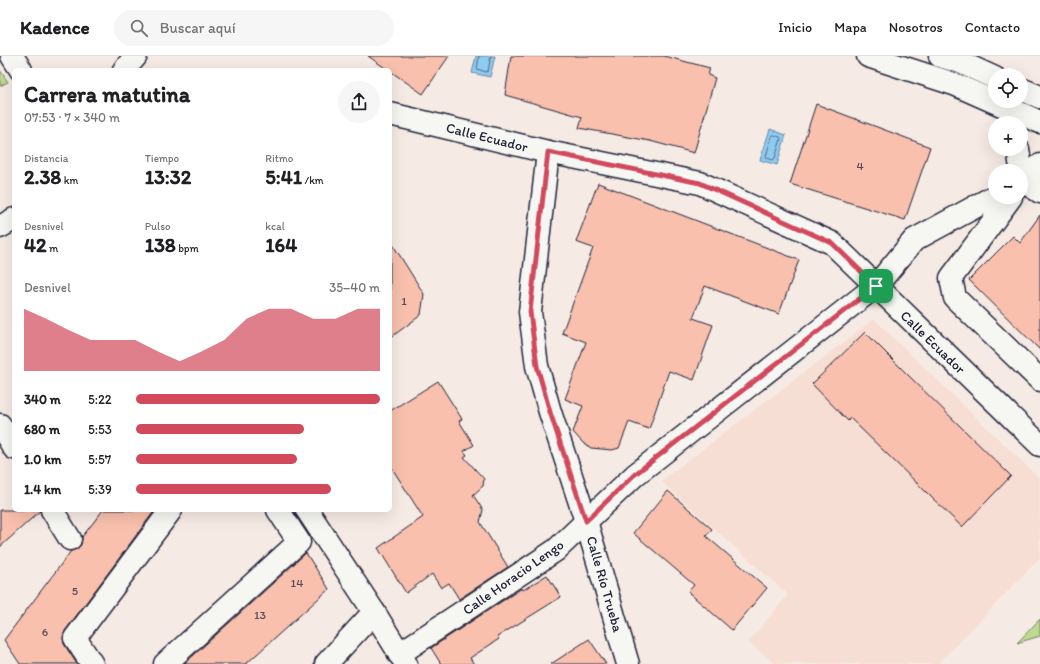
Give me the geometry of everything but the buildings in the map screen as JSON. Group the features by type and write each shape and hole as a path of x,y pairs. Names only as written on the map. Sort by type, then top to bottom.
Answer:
{"street":[{"path":"12,56 20,68"},
{"path":"122,56 123,68"},
{"path":"124,68 128,56"},
{"path":"125,68 136,56"},
{"path":"868,56 954,84 1012,116"},
{"path":"940,56 960,62 988,75"},
{"path":"1028,92 1040,98"},
{"name":"Calle Ecuador","path":"392,114 548,152 700,183 832,243 1040,445"},
{"path":"1028,120 1040,122"},
{"name":"Calle Río Trueba","path":"548,152 530,312 537,366 550,412 586,521 628,664"},
{"path":"1028,181 1040,166"},
{"name":"Calle Horacio Lengo","path":"402,659 556,550 634,475 876,286 914,240 988,200"},
{"path":"1010,204 951,278 955,298 1040,380"},
{"path":"0,227 12,220"},
{"path":"0,426 12,445"},
{"path":"53,512 70,539"},
{"path":"92,664 75,638 170,512"},
{"path":"165,664 299,542 279,512"},
{"path":"308,512 374,612 402,659"},
{"path":"326,664 374,612"}],"shaded area":[{"path":"874,319 1040,479 1040,558 938,664 775,664 748,642 788,595 661,481"}],"green space":[{"path":"0,70 8,82 0,86"},
{"path":"1040,619 1040,636 1017,643"}],"water":[{"path":"476,56 495,56 490,77 472,73"},
{"path":"770,129 786,135 777,165 760,160"}],"route":[{"path":"548,152 700,183 832,243 876,286 634,475 586,521 550,412 537,366 530,312 548,152"}]}
